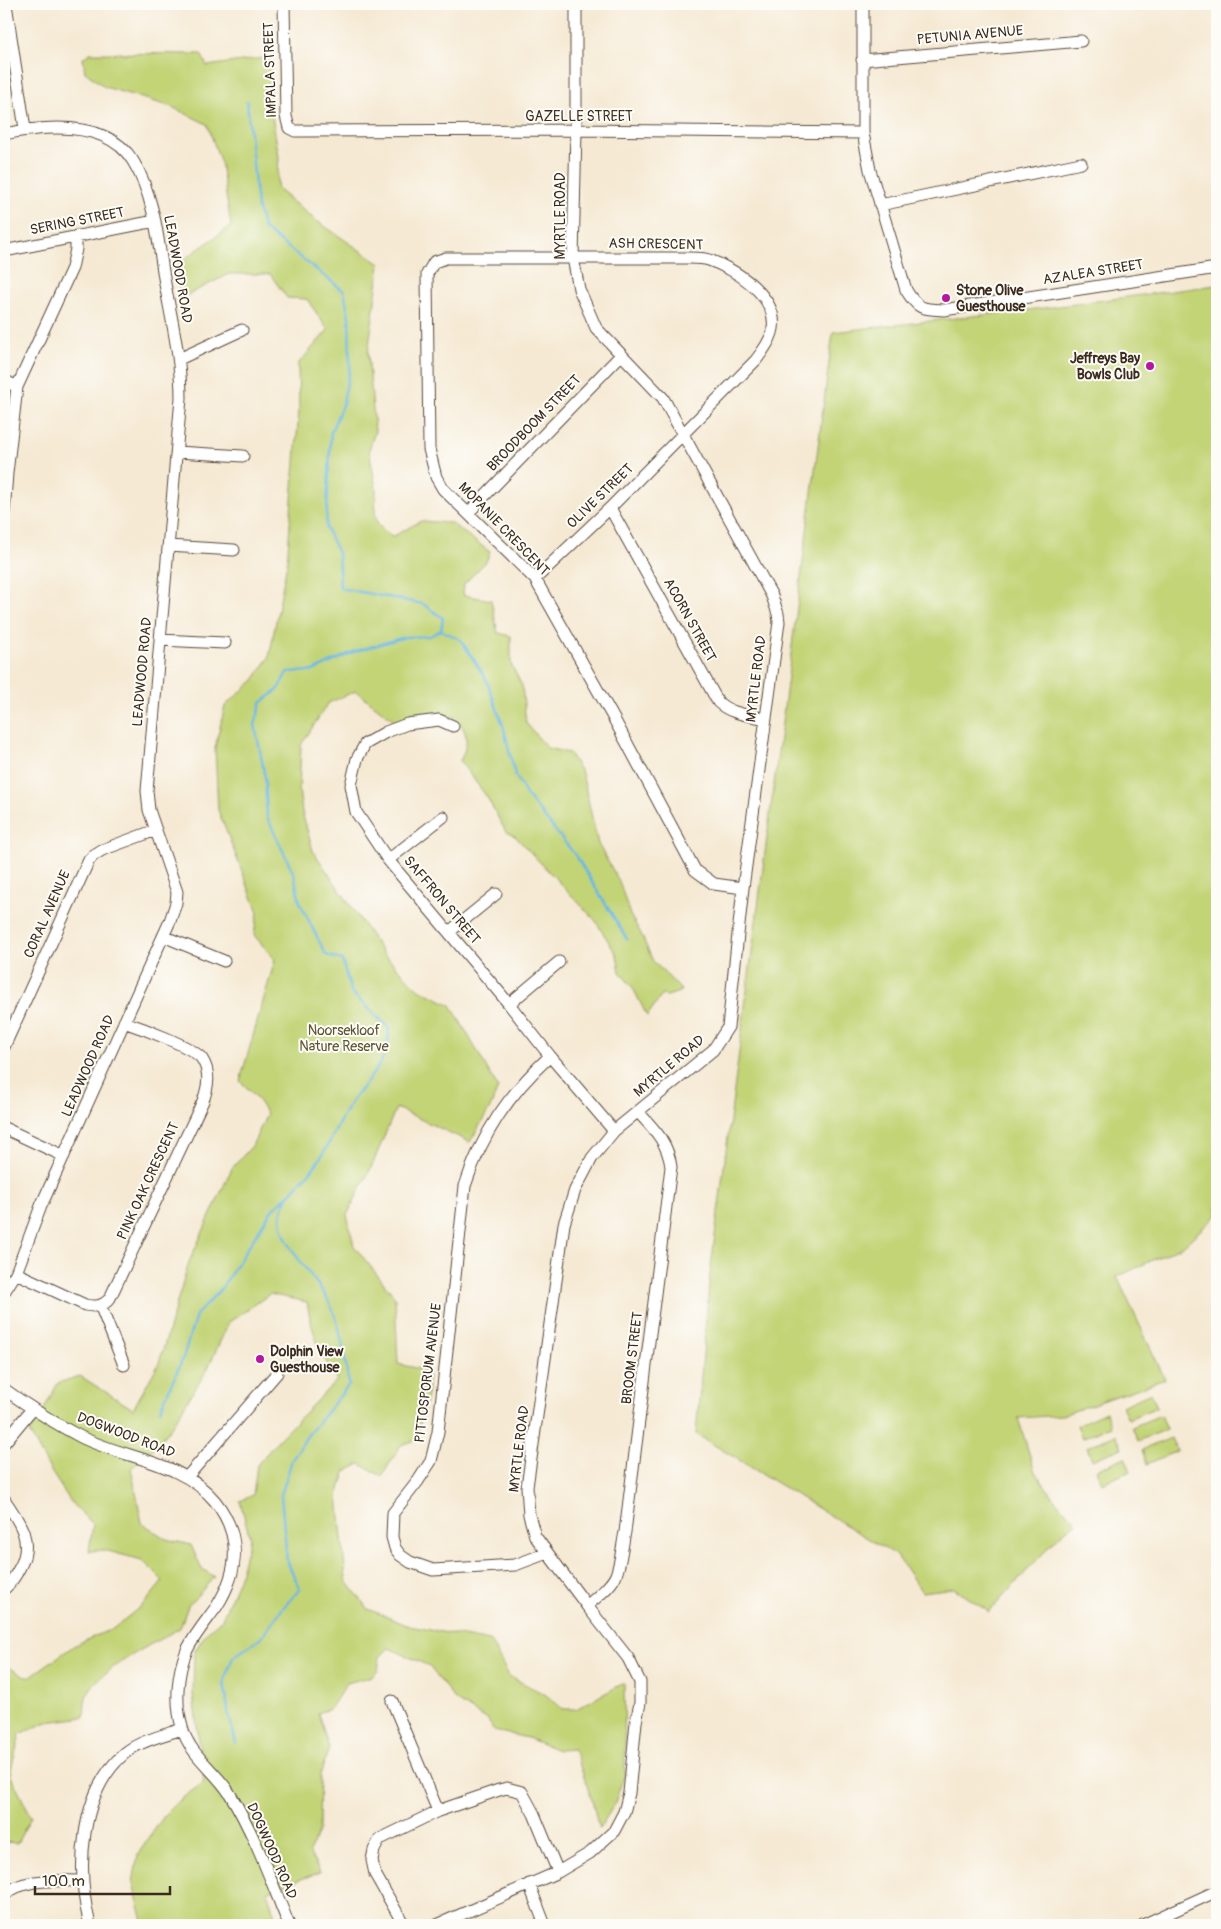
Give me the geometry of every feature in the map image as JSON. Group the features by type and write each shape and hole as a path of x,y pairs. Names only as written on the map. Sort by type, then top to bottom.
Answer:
{"street":[{"path":"6,4 7,33 25,130"},
{"name":"IMPALA STREET","path":"284,4 286,116 289,128 294,131"},
{"name":"MYRTLE ROAD","path":"440,1925 558,1872 590,1853 614,1831 624,1812 629,1793 636,1722 640,1703 640,1682 628,1658 535,1536 531,1526 528,1487 564,1224 575,1190 592,1158 614,1131 713,1050 728,1027 778,622 776,605 772,596 663,398 596,328 579,289 573,258 576,4"},
{"path":"863,4 863,133 870,170 880,205 1081,163"},
{"name":"PETUNIA AVENUE","path":"862,60 1081,41"},
{"name":"LEADWOOD ROAD","path":"4,134 63,126 103,136 119,146 132,159 141,176 155,221 179,359 181,398 178,452 147,791 149,810 177,892 176,903 163,936 41,1206 16,1273 4,1292"},
{"name":"GAZELLE STREET","path":"294,131 576,130 863,133"},
{"name":"AZALEA STREET","path":"880,205 906,290 914,304 924,309 944,310 1217,268"},
{"name":"SERING STREET","path":"4,251 155,221"},
{"path":"4,512 5,473 18,387 72,268 76,249 76,236"},
{"name":"MOPANIE CRESCENT","path":"573,258 446,258 434,262 429,268 427,274 429,449 436,477 443,489 469,512 535,579 614,719 691,864 701,876 714,884 744,888"},
{"name":"ASH CRESCENT","path":"573,258 690,258 707,260 745,278 759,291 768,306 772,319 772,332 766,347 756,360 684,434"},
{"path":"179,359 242,330"},
{"name":"BROODBOOM STREET","path":"469,512 621,355"},
{"path":"4,380 18,387"},
{"name":"OLIVE STREET","path":"535,579 684,434"},
{"path":"178,452 243,456"},
{"name":"ACORN STREET","path":"610,508 718,702 724,708 766,719"},
{"path":"168,546 234,550"},
{"path":"160,640 226,643"},
{"name":"SAFFRON STREET","path":"453,726 439,720 407,724 386,732 365,744 357,759 351,784 356,812 388,860 614,1131"},
{"path":"388,860 443,816"},
{"name":"CORAL AVENUE","path":"4,1047 89,860 102,850 156,830"},
{"path":"448,932 496,894"},
{"path":"163,936 224,961"},
{"path":"509,1004 559,962"},
{"name":"PINK OAK CRESCENT","path":"100,1305 106,1303 110,1298 203,1101 208,1086 206,1068 197,1054 155,1033 124,1022"},
{"name":"PITTOSPORUM AVENUE","path":"547,1553 515,1565 433,1570 410,1562 400,1555 395,1548 392,1537 393,1513 418,1481 430,1461 438,1432 465,1186 474,1158 506,1102 528,1076 550,1056"},
{"name":"BROOM STREET","path":"587,1606 616,1576 625,1532 671,1167 666,1146 659,1134 638,1112"},
{"path":"4,1128 64,1156"},
{"path":"16,1273 84,1305 100,1305 124,1364"},
{"path":"187,1477 277,1373"},
{"name":"DOGWOOD ROAD","path":"4,1389 32,1408 82,1437 173,1470 195,1481 215,1501 227,1521 234,1536 236,1550 232,1573 227,1590 188,1649 179,1672 178,1700 182,1728 196,1755 213,1772 230,1794 250,1832 289,1925"},
{"path":"4,1443 32,1408"},
{"path":"4,1499 23,1528 26,1545 24,1558 20,1566 4,1589"},
{"path":"392,1702 438,1811"},
{"path":"90,1925 82,1881 85,1833 93,1801 106,1774 127,1751 182,1728"},
{"path":"404,1925 375,1874 372,1860 374,1850 380,1838 438,1811 507,1788 522,1792 534,1814 558,1872"},
{"path":"4,1895 21,1884 82,1881"},
{"path":"529,1884 545,1925"},
{"path":"1142,1925 1217,1891"}],"green space":[{"name":"Noorsekloof Nature Reserve","path":"90,53 201,54 207,66 270,57 270,104 279,157 277,189 314,219 380,264 368,353 375,431 369,450 376,489 375,513 378,525 392,537 421,521 451,523 490,552 486,562 464,584 463,595 491,600 498,633 511,636 511,664 522,686 526,723 547,748 569,753 582,773 598,844 619,881 630,915 653,961 682,991 667,996 662,995 647,1016 633,988 620,972 617,955 595,920 515,836 506,832 487,797 460,761 465,748 466,738 463,728 455,717 436,716 399,724 356,691 328,703 301,745 299,790 302,812 313,851 383,953 417,988 451,1005 498,1088 490,1108 470,1142 396,1108 371,1168 347,1215 354,1246 395,1297 398,1364 428,1371 428,1392 416,1440 401,1445 382,1476 360,1464 345,1472 338,1496 346,1580 368,1609 409,1626 490,1641 509,1676 546,1695 562,1709 576,1709 624,1683 625,1773 614,1805 599,1829 592,1800 574,1749 558,1750 528,1738 494,1731 488,1720 456,1701 429,1666 389,1648 380,1657 378,1670 372,1676 347,1683 330,1709 318,1713 329,1748 320,1775 319,1830 309,1852 320,1872 267,1892 278,1925 144,1925 133,1883 138,1854 166,1813 177,1802 204,1782 193,1695 194,1652 207,1632 222,1619 239,1579 250,1538 240,1501 253,1495 257,1465 279,1439 337,1380 317,1343 307,1302 270,1294 229,1322 207,1370 169,1430 147,1455 131,1468 142,1523 166,1539 191,1545 201,1568 214,1577 188,1606 180,1628 127,1658 101,1677 85,1699 84,1717 47,1722 20,1734 10,1774 31,1817 17,1843 4,1842 4,1665 28,1678 75,1645 114,1628 145,1603 163,1581 142,1560 104,1550 89,1551 93,1524 73,1505 29,1432 38,1420 58,1383 80,1376 133,1409 159,1363 189,1262 232,1168 252,1146 267,1114 256,1097 240,1081 275,960 254,935 258,912 218,810 215,748 225,706 254,680 269,658 287,563 299,411 298,364 328,330 307,299 287,298 270,274 229,274 181,298 176,265 231,226 221,163 207,124 172,107 105,87 85,72 83,58"},
{"path":"1216,285 1217,1215 1184,1245 1117,1277 1165,1379 1062,1415 1018,1418 1035,1472 1057,1502 1077,1522 1060,1535 989,1612 954,1588 922,1592 897,1556 696,1434 710,1274 833,332 1053,307"},
{"path":"1151,1393 1157,1407 1128,1419 1122,1406"},
{"path":"1106,1412 1111,1426 1082,1438 1077,1425"},
{"path":"1161,1415 1167,1429 1138,1441 1132,1427"},
{"path":"1116,1435 1122,1448 1092,1460 1087,1447"},
{"path":"1171,1438 1177,1451 1147,1464 1142,1450"},
{"path":"1125,1457 1131,1471 1102,1483 1096,1470"}],"waterway":[{"path":"236,1743 228,1711 224,1681 233,1657 260,1639 300,1589 287,1561 281,1495 292,1460 307,1436 349,1385 342,1341 333,1310 323,1291 287,1240 281,1219 282,1210 289,1195 317,1163 348,1107 381,1062 388,1041 389,1028 351,992 342,960 326,955 300,903 294,874 267,817 265,777 255,725 261,703 278,690 287,672 313,671 353,652 405,637 430,636 441,630 443,618 423,604 340,588 338,553 326,528 331,432 343,403 350,367 349,317 344,291 264,229 257,206 247,101"},
{"path":"441,630 461,640 486,679 503,725 515,775 527,796 576,856 627,939"},
{"path":"160,1410 183,1358 196,1315 221,1289 272,1210 286,1197"}],"place":[{"name":"Stone Olive Guesthouse","path":"946,298"},
{"name":"Jeffreys Bay Bowls Club","path":"1150,366"},
{"name":"Dolphin View Guesthouse","path":"260,1359"}]}
